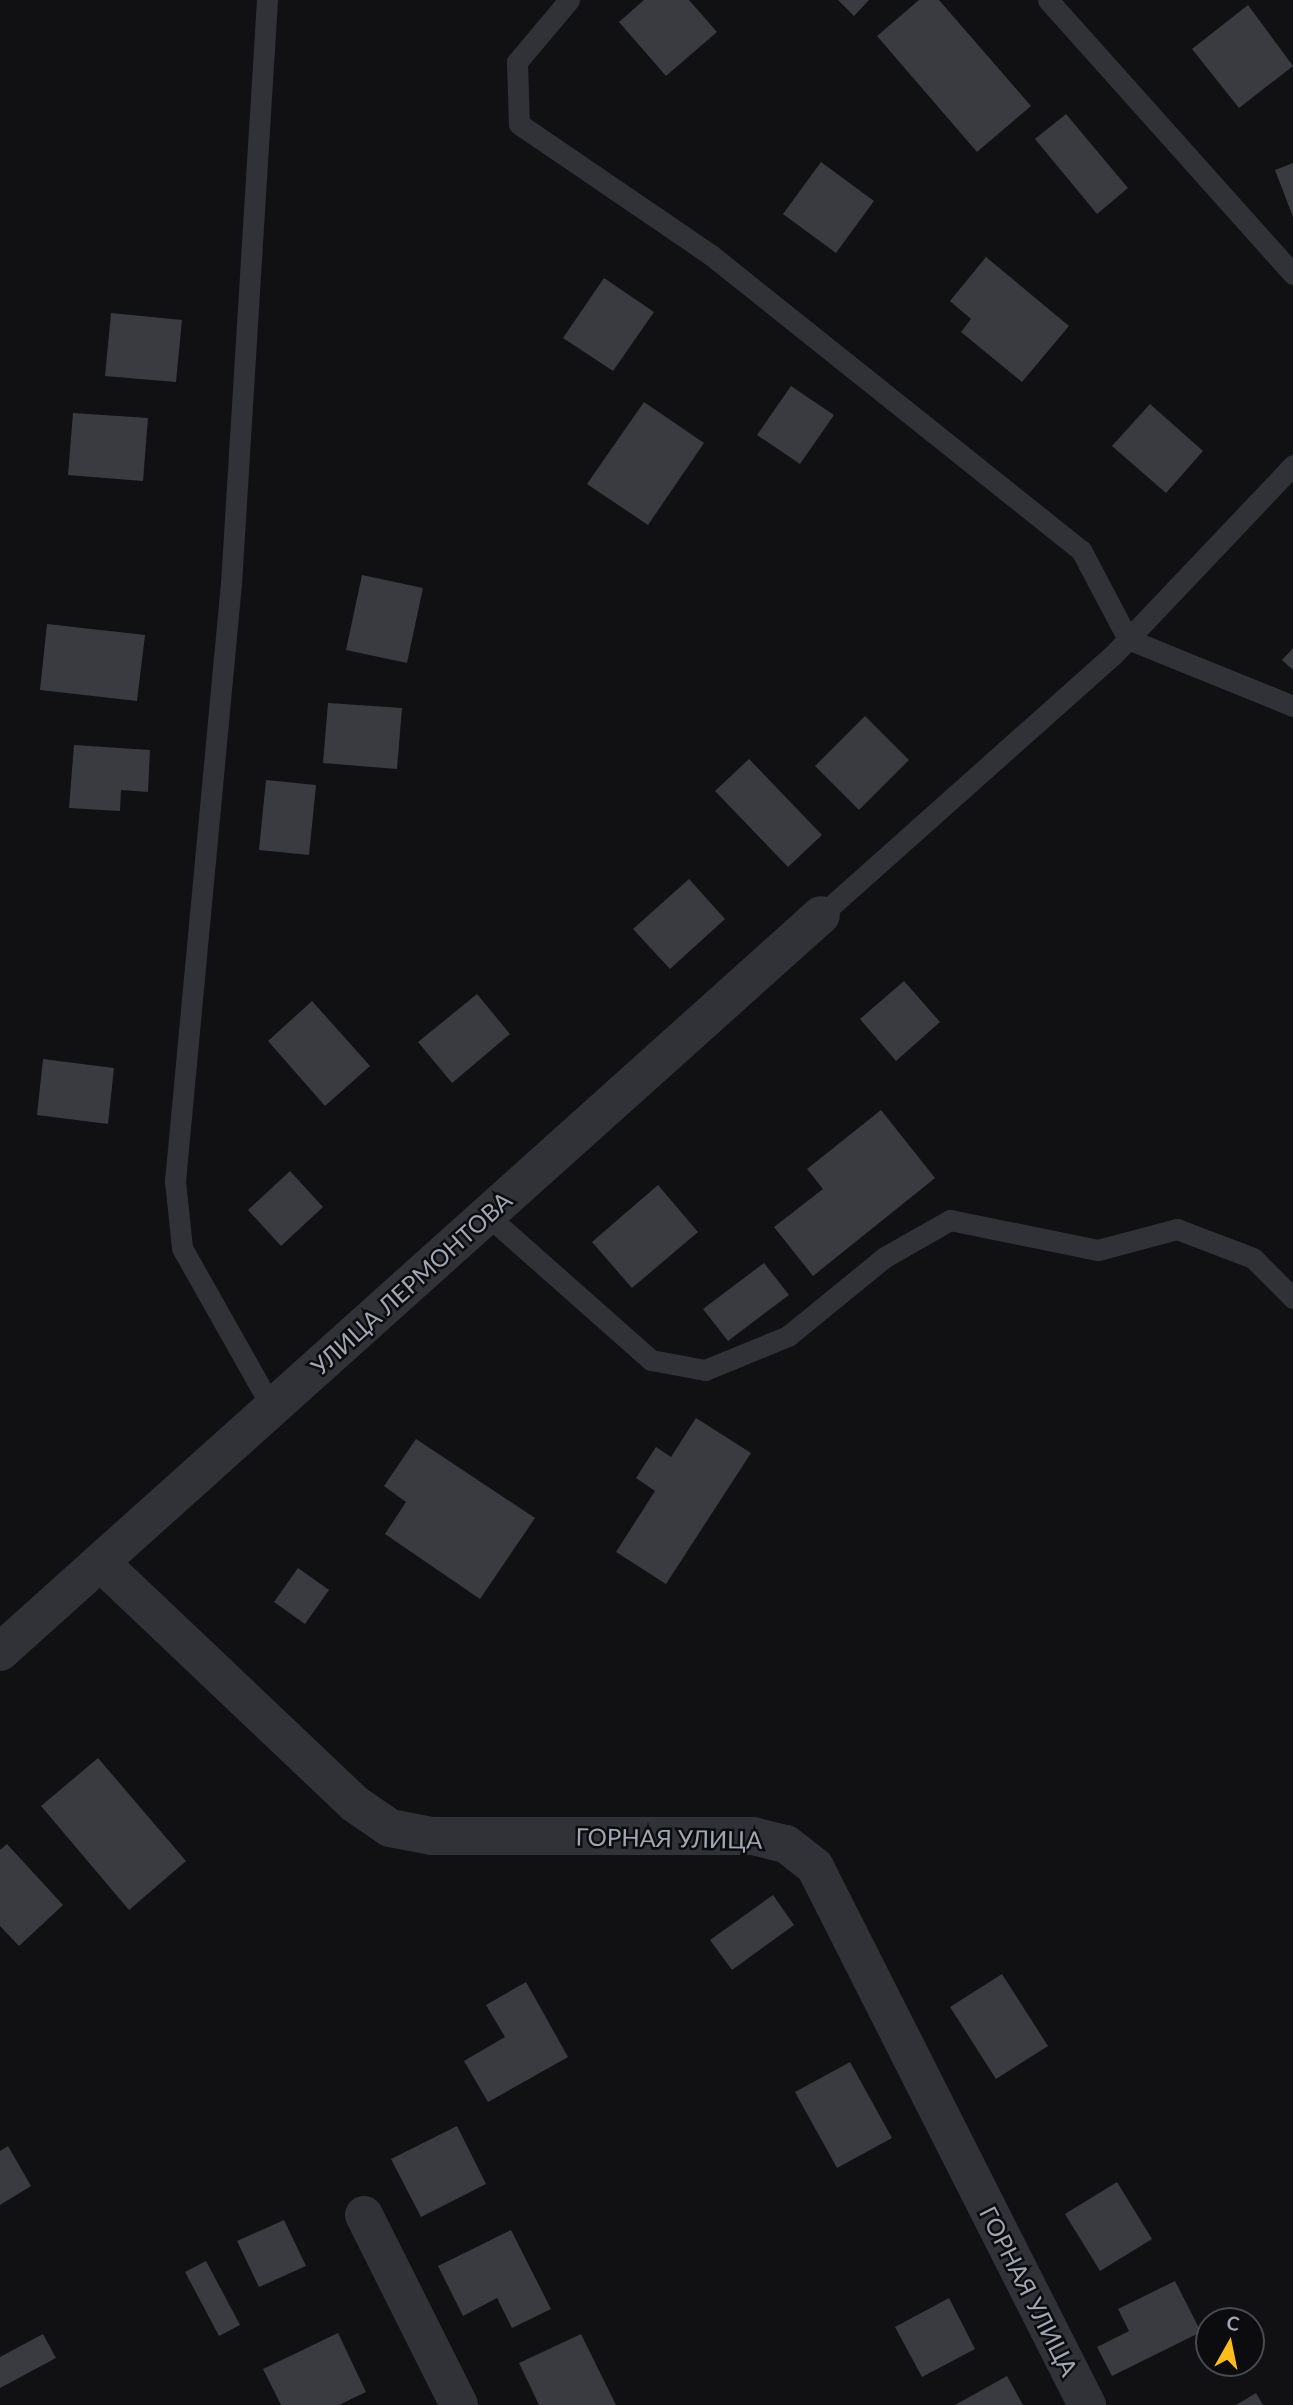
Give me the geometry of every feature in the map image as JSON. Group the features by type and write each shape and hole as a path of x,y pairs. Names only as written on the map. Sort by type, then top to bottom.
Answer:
{"street":[{"name":"УЛИЦА ЛЕРМОНТОВА","path":"0,1651 821,915"},
{"name":"ГОРНАЯ УЛИЦА","path":"100,1562 355,1804 390,1828 432,1836 753,1836 786,1844 816,1867 1087,2405"},
{"path":"364,2215 459,2405"}],"lane":[{"path":"267,0 271,9 231,583 175,1181 182,1248 272,1408"},
{"path":"569,0 517,61 519,124 711,255 1081,550 1128,639 1293,706"},
{"path":"1048,0 1293,274"},
{"path":"821,915 1128,639 1293,466"},
{"path":"487,1215 650,1360 705,1370 788,1336 885,1257 950,1220 1098,1250 1177,1229 1253,1258 1293,1298"}],"building":[{"path":"644,0 689,0 717,32 666,76 619,22"},
{"path":"838,0 869,0 854,16"},
{"path":"919,0 939,0 1031,106 977,152 877,36"},
{"path":"1248,5 1293,66 1239,108 1192,49"},
{"path":"1066,114 1128,188 1097,214 1035,139"},
{"path":"821,162 874,201 836,253 783,214"},
{"path":"1293,163 1293,217 1275,170"},
{"path":"986,257 1069,326 1022,382 961,332 971,319 950,301"},
{"path":"604,278 654,312 613,371 563,338"},
{"path":"111,313 182,320 176,382 105,376"},
{"path":"791,386 834,415 800,464 757,435"},
{"path":"644,402 704,443 648,525 587,484"},
{"path":"1150,404 1203,451 1166,493 1112,446"},
{"path":"73,413 148,418 143,481 68,475"},
{"path":"362,575 423,588 407,663 346,650"},
{"path":"47,624 145,635 137,701 40,690"},
{"path":"1293,648 1293,670 1282,660"},
{"path":"328,703 402,708 397,769 323,763"},
{"path":"865,716 909,760 859,810 815,766"},
{"path":"74,745 150,750 148,792 121,790 120,811 69,808"},
{"path":"749,759 822,835 788,867 715,791"},
{"path":"266,780 316,785 309,855 259,850"},
{"path":"689,879 725,919 670,969 633,929"},
{"path":"904,981 940,1022 896,1061 860,1019"},
{"path":"477,994 510,1034 452,1083 418,1042"},
{"path":"312,1001 370,1066 325,1106 268,1041"},
{"path":"43,1059 114,1068 108,1124 37,1115"},
{"path":"881,1110 935,1178 813,1276 774,1227 823,1189 807,1169"},
{"path":"290,1171 323,1207 281,1246 248,1210"},
{"path":"658,1185 698,1232 632,1288 592,1242"},
{"path":"764,1263 789,1295 728,1341 703,1309"},
{"path":"696,1418 751,1453 666,1584 616,1552 655,1491 636,1478 656,1447 671,1457"},
{"path":"416,1439 535,1518 480,1599 385,1534 406,1502 384,1486"},
{"path":"298,1568 329,1590 305,1624 274,1602"},
{"path":"98,1758 186,1861 129,1910 41,1806"},
{"path":"7,1844 63,1905 19,1946 0,1926 0,1850"},
{"path":"773,1895 794,1925 732,1970 710,1940"},
{"path":"1002,1974 1048,2046 996,2079 950,2007"},
{"path":"526,1982 568,2057 488,2102 464,2061 505,2037 486,2005"},
{"path":"850,2062 892,2138 837,2168 795,2092"},
{"path":"457,2126 486,2184 421,2217 391,2159"},
{"path":"8,2146 31,2186 0,2205 0,2151"},
{"path":"1117,2182 1152,2239 1100,2271 1065,2214"},
{"path":"284,2220 306,2266 259,2287 237,2241"},
{"path":"511,2230 551,2309 512,2328 497,2298 463,2316 438,2266"},
{"path":"206,2261 240,2325 219,2336 185,2272"},
{"path":"1175,2281 1195,2320 1195,2335 1112,2376 1097,2347 1129,2331 1118,2309"},
{"path":"949,2298 975,2349 922,2377 895,2327"},
{"path":"338,2333 366,2392 339,2405 281,2405 263,2369"},
{"path":"43,2334 56,2358 0,2388 0,2357"},
{"path":"581,2334 616,2405 539,2405 519,2363"},
{"path":"1007,2376 1023,2405 955,2405"},
{"path":"1256,2393 1263,2405 1236,2405"}]}
